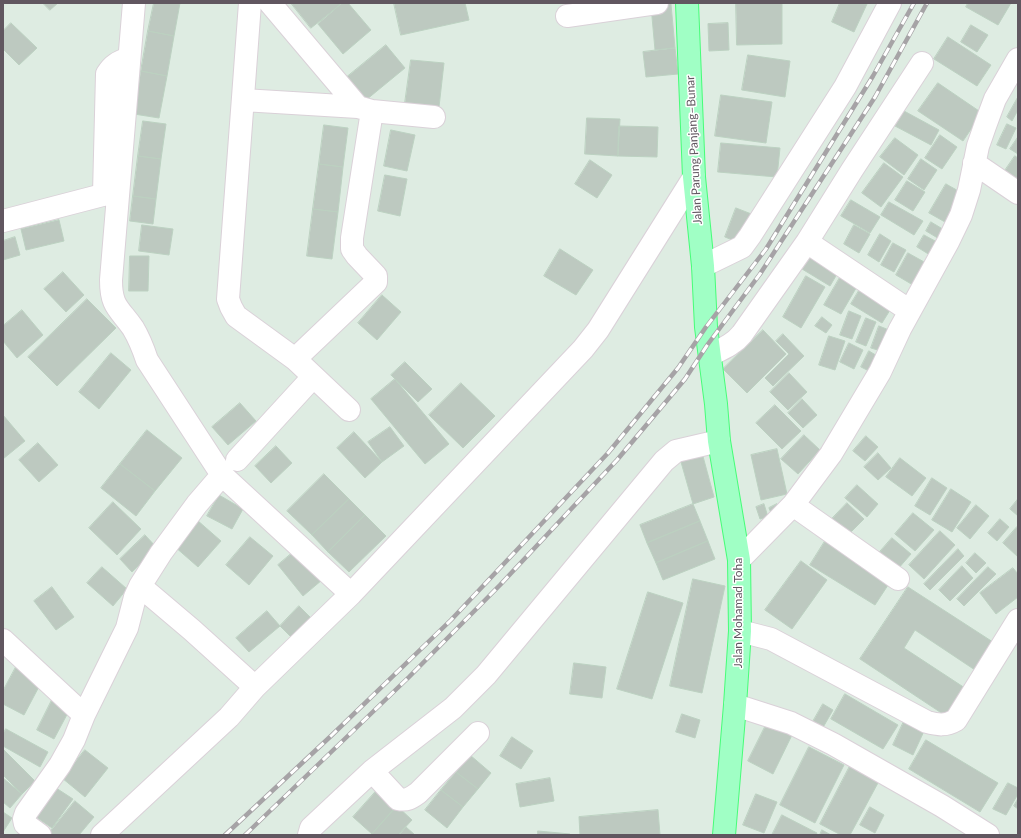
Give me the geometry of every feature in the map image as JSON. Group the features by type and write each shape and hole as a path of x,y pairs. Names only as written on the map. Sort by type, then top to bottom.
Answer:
{"main road":[{"name":"Jalan Parung Panjang–Bunar","path":"687,3 694,177 703,266 706,327 709,350"},
{"name":"Jalan Mohamad Toha","path":"709,350 719,441 739,560 740,631 724,835"}],"street":[{"path":"134,3 129,58 112,193 111,294 114,304 133,328 141,342 147,360 222,475 351,594"},
{"path":"250,3 244,100 228,298 231,308 236,316 295,359 349,410"},
{"path":"270,3 365,109 352,249 376,276 376,282 295,359"},
{"path":"568,16 657,3"},
{"path":"703,266 742,247 750,236 845,86 890,3"},
{"path":"739,560 793,505 831,454 880,372 910,311 961,215 969,190 978,146 995,99 1018,59"},
{"path":"709,350 728,346 736,341 807,242 922,63"},
{"path":"244,100 365,109 434,117"},
{"path":"974,163 1018,193"},
{"path":"102,835 228,717 255,687 351,594 583,349 598,330 694,177"},
{"path":"3,221 112,193"},
{"path":"807,242 910,311"},
{"path":"237,460 313,377"},
{"path":"309,835 311,828 372,771 453,708 486,675 664,460 676,451 719,441"},
{"path":"40,835 24,824 26,813 60,765 74,740 84,715 127,628 135,597 140,586 161,552 196,504 222,475"},
{"path":"793,505 898,579"},
{"path":"140,586 192,630 255,687"},
{"path":"740,631 771,639 927,722 947,725 956,720 1018,620"},
{"path":"3,640 84,715"},
{"path":"735,705 791,723 833,744 942,806 988,835"},
{"path":"372,771 398,798 403,800 408,799 418,793 478,733"}],"building":[{"path":"43,3 58,3 50,10"},
{"path":"154,3 180,3 174,36 148,31"},
{"path":"291,3 338,3 340,5 311,28"},
{"path":"342,3 348,3 371,30 343,54 318,24"},
{"path":"394,3 465,3 469,20 401,35"},
{"path":"736,3 782,3 782,44 737,45"},
{"path":"840,3 867,4 854,32 832,22"},
{"path":"968,3 1011,3 998,25 966,7"},
{"path":"671,4 675,48 655,50 651,6"},
{"path":"11,23 37,48 19,65 3,49 3,31"},
{"path":"728,23 729,50 709,51 708,24"},
{"path":"971,25 988,35 977,52 961,42"},
{"path":"148,31 174,36 167,76 141,71"},
{"path":"948,37 991,65 977,86 934,59"},
{"path":"386,45 405,68 366,100 347,77"},
{"path":"675,48 678,74 646,77 643,52"},
{"path":"748,55 790,61 785,97 742,90"},
{"path":"411,60 444,63 439,107 405,103"},
{"path":"141,71 167,76 159,118 134,114"},
{"path":"938,83 982,113 963,141 918,111"},
{"path":"721,95 772,102 766,143 715,136"},
{"path":"1018,97 1018,110 1012,121 1007,117"},
{"path":"904,111 939,130 931,145 895,126"},
{"path":"587,118 620,119 618,156 585,154"},
{"path":"143,121 166,124 161,159 138,156"},
{"path":"1007,124 1016,128 1006,149 997,145"},
{"path":"324,125 348,128 343,167 319,164"},
{"path":"619,126 658,127 657,157 618,156"},
{"path":"391,130 415,135 407,171 384,166"},
{"path":"940,135 957,147 942,169 925,158"},
{"path":"1018,137 1018,154 1010,149"},
{"path":"895,138 918,155 904,175 880,157"},
{"path":"721,143 780,148 777,177 718,172"},
{"path":"138,156 161,159 156,199 133,196"},
{"path":"1015,156 1018,158 1018,181 1004,172"},
{"path":"921,159 937,170 924,190 908,179"},
{"path":"590,160 612,175 597,198 575,184"},
{"path":"884,163 903,177 881,207 862,193"},
{"path":"319,164 343,167 338,212 313,209"},
{"path":"385,175 407,179 400,216 378,211"},
{"path":"907,181 925,192 913,211 895,200"},
{"path":"946,184 962,193 945,222 929,213"},
{"path":"133,196 156,199 153,224 130,221"},
{"path":"851,200 880,217 870,233 841,216"},
{"path":"889,202 923,221 914,235 881,215"},
{"path":"736,208 754,215 742,244 725,237"},
{"path":"313,209 338,212 332,259 307,256"},
{"path":"59,220 64,241 26,250 21,229"},
{"path":"931,222 946,231 941,240 926,231"},
{"path":"142,225 173,229 169,255 139,251"},
{"path":"854,225 870,234 859,253 844,244"},
{"path":"880,234 891,241 879,262 868,255"},
{"path":"924,235 937,242 930,255 917,247"},
{"path":"15,237 20,255 3,260 3,241"},
{"path":"893,243 906,250 894,272 881,265"},
{"path":"560,249 593,270 576,295 544,276"},
{"path":"812,252 840,269 830,286 802,269"},
{"path":"908,253 926,263 913,285 896,275"},
{"path":"130,256 149,256 148,291 129,291"},
{"path":"63,272 84,295 66,312 44,289"},
{"path":"842,274 859,283 841,314 824,305"},
{"path":"806,276 825,287 801,328 783,317"},
{"path":"863,284 895,302 882,323 851,304"},
{"path":"382,295 401,312 377,340 358,323"},
{"path":"87,299 116,328 57,386 28,357"},
{"path":"22,310 43,335 17,358 3,341 3,326"},
{"path":"849,311 861,316 852,339 840,335"},
{"path":"822,317 832,325 826,333 815,326"},
{"path":"866,318 876,322 866,346 856,342"},
{"path":"879,326 889,330 881,351 871,348"},
{"path":"763,330 786,354 747,393 723,369"},
{"path":"783,334 804,356 773,386 765,378 789,354 776,341"},
{"path":"829,336 845,341 835,370 819,365"},
{"path":"849,343 863,350 854,369 840,362"},
{"path":"869,351 879,357 871,372 861,367"},
{"path":"111,353 131,370 99,409 79,392"},
{"path":"405,362 432,389 418,402 391,375"},
{"path":"789,373 807,392 788,410 770,392"},
{"path":"395,379 449,444 425,464 371,399"},
{"path":"461,383 495,416 463,448 429,415"},
{"path":"802,399 817,415 803,428 788,413"},
{"path":"240,403 256,421 228,445 212,427"},
{"path":"775,405 801,431 782,449 756,423"},
{"path":"3,415 25,441 3,459"},
{"path":"390,427 404,446 382,462 368,442"},
{"path":"147,430 182,458 155,491 120,464"},
{"path":"354,432 382,462 365,478 337,448"},
{"path":"804,435 820,450 798,474 781,459"},
{"path":"866,436 878,447 865,461 853,451"},
{"path":"38,443 58,465 39,482 19,460"},
{"path":"276,446 292,463 271,483 255,466"},
{"path":"701,449 714,497 693,504 679,455"},
{"path":"777,449 787,494 761,500 751,455"},
{"path":"878,453 891,468 878,480 864,467"},
{"path":"900,458 926,478 912,496 886,477"},
{"path":"120,464 155,491 136,516 101,488"},
{"path":"324,474 349,499 312,535 287,511"},
{"path":"932,478 947,488 930,515 915,506"},
{"path":"857,485 878,504 867,517 845,498"},
{"path":"951,489 971,502 952,532 932,520"},
{"path":"219,495 243,509 232,529 207,516"},
{"path":"349,499 365,515 328,552 312,535"},
{"path":"1018,499 1018,516 1010,509"},
{"path":"113,502 141,529 117,555 89,528"},
{"path":"847,503 864,519 844,539 828,523"},
{"path":"693,504 700,521 647,543 640,525"},
{"path":"764,504 768,517 760,519 756,507"},
{"path":"777,504 781,514 773,518 769,508"},
{"path":"976,505 989,516 970,539 957,528"},
{"path":"913,513 934,530 915,551 895,534"},
{"path":"365,515 386,536 349,572 328,552"},
{"path":"1000,519 1009,527 997,541 988,533"},
{"path":"197,520 221,541 198,567 174,546"},
{"path":"700,521 708,541 656,563 647,543"},
{"path":"1017,527 1018,528 1018,557 1003,543"},
{"path":"940,531 955,545 924,579 909,565"},
{"path":"145,535 157,548 132,572 120,559"},
{"path":"250,537 273,556 249,585 226,565"},
{"path":"827,538 892,579 875,605 810,565"},
{"path":"892,538 911,554 897,570 878,554"},
{"path":"708,541 715,559 663,580 656,563"},
{"path":"297,549 322,580 303,596 278,565"},
{"path":"958,549 964,556 930,590 924,584"},
{"path":"975,553 986,563 976,573 966,563"},
{"path":"801,561 827,580 792,629 765,610"},
{"path":"962,566 973,578 950,601 939,590"},
{"path":"102,567 127,589 113,606 87,583"},
{"path":"988,567 996,574 964,606 957,599"},
{"path":"1013,568 1018,574 1018,597 996,614 980,593"},
{"path":"693,579 725,586 702,693 670,686"},
{"path":"52,587 74,617 56,630 34,601"},
{"path":"908,587 996,644 978,672 915,630 904,648 968,690 949,718 860,659"},
{"path":"648,592 683,603 652,699 617,689"},
{"path":"299,606 314,621 295,641 280,626"},
{"path":"267,611 280,626 249,652 236,638"},
{"path":"574,663 606,667 602,698 570,694"},
{"path":"16,667 42,681 24,715 3,704 3,691"},
{"path":"845,694 898,725 883,749 831,719"},
{"path":"53,698 71,707 54,739 37,730"},
{"path":"823,704 833,710 821,731 811,725"},
{"path":"682,714 700,720 695,738 676,732"},
{"path":"905,719 925,729 913,755 893,745"},
{"path":"768,721 793,733 773,774 748,761"},
{"path":"6,729 48,752 40,767 3,746 3,734"},
{"path":"512,737 533,751 521,769 500,756"},
{"path":"926,740 998,783 980,812 909,769"},
{"path":"809,747 844,765 815,823 780,805"},
{"path":"3,749 35,781 22,794 3,775"},
{"path":"85,750 108,768 85,797 62,778"},
{"path":"470,755 491,773 478,789 456,772"},
{"path":"850,766 879,781 850,835 841,835 820,824"},
{"path":"456,772 478,789 463,807 441,790"},
{"path":"3,778 22,794 10,808 3,802"},
{"path":"550,778 554,801 520,807 516,784"},
{"path":"1008,783 1018,788 1018,794 1006,815 993,809"},
{"path":"53,786 73,799 52,828 33,815"},
{"path":"378,789 397,806 372,834 353,817"},
{"path":"441,790 463,807 447,828 425,810"},
{"path":"756,794 777,802 764,833 743,825"},
{"path":"1018,799 1018,809 1014,806"},
{"path":"75,801 94,817 79,835 52,835 49,833"},
{"path":"397,806 412,820 398,835 373,835 372,834"},
{"path":"870,807 884,815 875,833 860,825"},
{"path":"658,810 660,835 580,835 579,817"},
{"path":"3,812 12,818 3,832"},
{"path":"782,815 817,833 816,835 772,835"},
{"path":"406,827 415,835 399,835"},
{"path":"822,830 831,835 820,835"},
{"path":"538,831 570,834 570,835 538,835"}],"railway":[{"path":"225,835 332,735 451,620 608,453 678,368 706,327 766,249 873,76 914,3"},
{"path":"245,835 409,677 500,585 617,460 685,379 708,344 760,274 875,97 927,3"}]}
